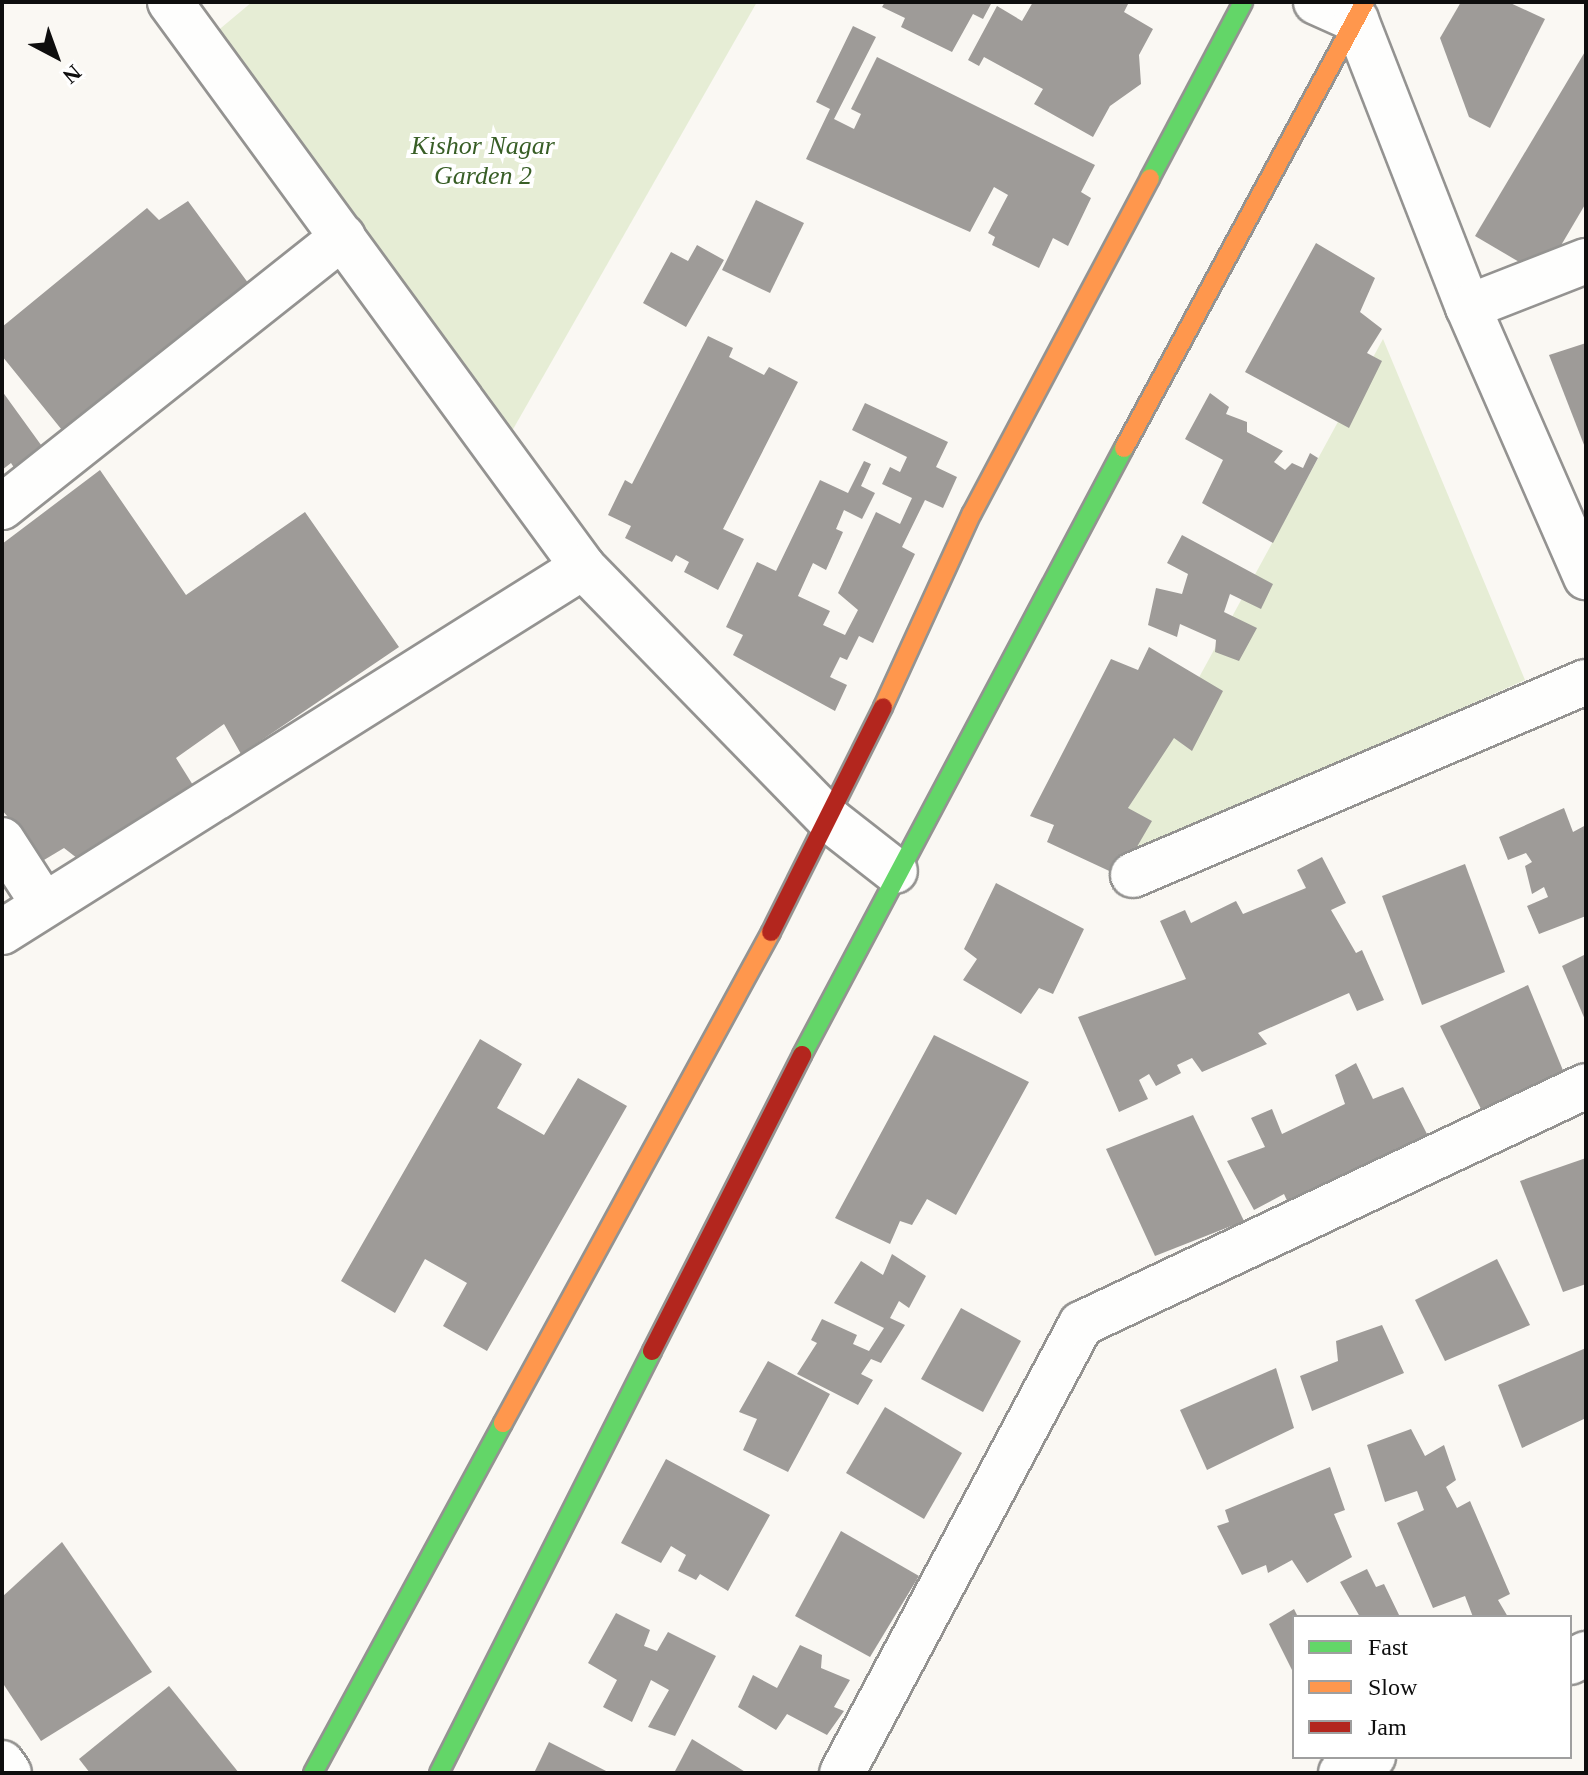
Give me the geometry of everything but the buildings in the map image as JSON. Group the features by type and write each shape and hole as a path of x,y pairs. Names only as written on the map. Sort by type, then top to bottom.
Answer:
{"street":[{"path":"170,2 583,567 831,821 895,871"},
{"path":"313,1773 831,821 972,513 1243,2"},
{"path":"1316,2 1361,11"},
{"path":"1361,11 1468,307 1586,577"},
{"path":"439,1773 895,871 1361,11"},
{"path":"2,507 343,237"},
{"path":"1468,307 1586,261"},
{"path":"2,932 583,567"},
{"path":"1133,875 1586,682"},
{"path":"2,840 44,905"},
{"path":"842,1773 1081,1324 1586,1086"},
{"path":"1341,1773 1369,1759"},
{"path":"2,1763 9,1773"}],"green space":[{"name":"Kishor Nagar Garden 2","path":"252,2 757,2 500,452 203,43"},
{"path":"1383,339 1525,680 1114,863 1128,808"}],"traffic: fast":[{"path":"1150,178 1243,2"},
{"path":"802,1055 1124,448"},
{"path":"439,1773 652,1351"},
{"path":"313,1773 503,1423"}],"traffic: slow":[{"path":"1124,448 1365,2"},
{"path":"883,707 972,513 1150,178"},
{"path":"503,1423 771,932"}],"traffic: jam":[{"path":"771,932 883,707"},
{"path":"652,1351 802,1055"}]}
